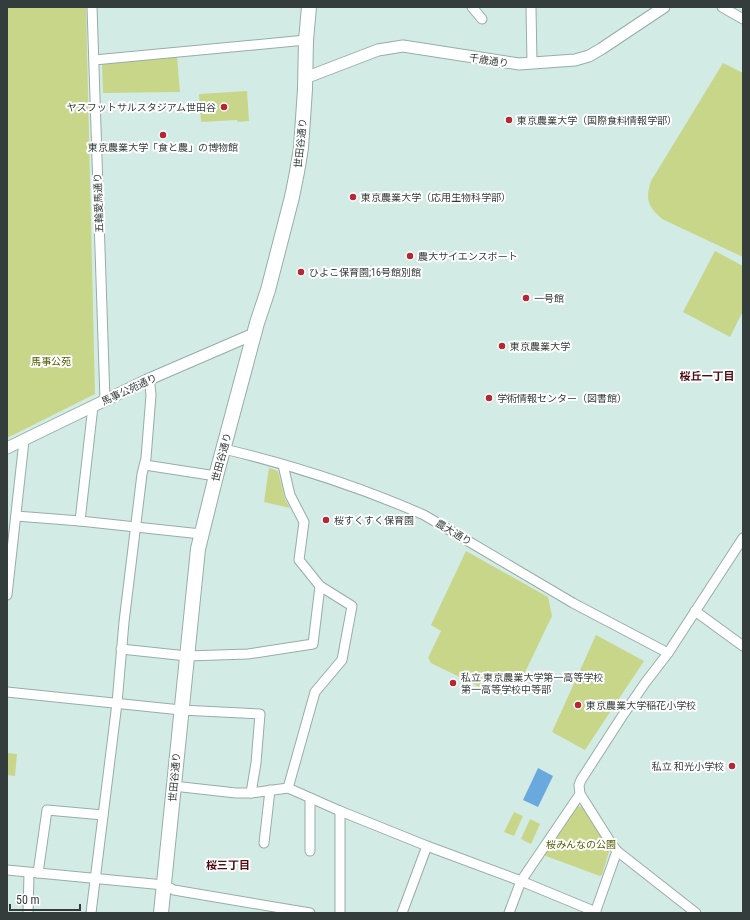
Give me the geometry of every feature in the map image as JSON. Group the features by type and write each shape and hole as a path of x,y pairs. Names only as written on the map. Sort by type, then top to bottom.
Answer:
{"main road":[{"name":"世田谷通り","path":"161,913 198,550 216,476 276,259 297,172 301,148 306,89 306,40 309,7"}],"street":[{"name":"五輪愛馬通り","path":"92,7 105,400"},
{"path":"472,7 482,19"},
{"path":"531,7 532,63"},
{"name":"千歳通り","path":"305,78 378,50 390,47 414,47 504,63 519,64 576,60 589,56 664,7"},
{"path":"722,7 743,19"},
{"path":"94,60 306,40"},
{"name":"馬事公苑通り","path":"7,448 147,380 249,336 253,338"},
{"path":"91,913 117,703 121,649 142,474 145,465 150,395 150,385 147,380"},
{"path":"80,521 93,406"},
{"path":"7,595 8,572 24,441"},
{"name":"農大通り","path":"224,449 329,479 424,514 573,603 668,653"},
{"path":"145,465 216,476"},
{"path":"283,465 290,495 304,522 299,560 320,586 352,606 342,660 314,692 288,788"},
{"path":"16,516 202,534"},
{"path":"696,913 617,851 580,794 579,785 645,683 668,653 743,538"},
{"path":"121,649 187,656 248,654 313,644 320,586"},
{"path":"695,611 743,646"},
{"path":"7,692 181,710 260,714 256,763 251,793"},
{"path":"173,786 236,793 251,793 288,788 340,811 521,881 596,912 617,851"},
{"path":"264,843 270,790"},
{"path":"509,913 521,881 580,794"},
{"path":"310,798 310,851"},
{"path":"28,913 33,873 47,810 103,815"},
{"path":"340,811 340,913"},
{"path":"402,913 428,846"},
{"path":"7,870 164,885 174,890 310,913"}],"green space":[{"name":"馬事公苑","path":"7,7 86,7 95,394 7,438"},
{"path":"177,57 180,92 103,93 102,64"},
{"path":"723,63 743,73 743,257 662,219 651,206 648,198 651,181"},
{"name":"ヤスフットサルスタジアム世田谷","path":"247,91 249,121 238,122 237,120 201,122 199,94"},
{"path":"715,251 743,266 743,311 730,337 683,312"},
{"path":"269,468 278,471 285,499 290,508 264,502"},
{"path":"466,551 548,597 552,616 517,689 498,696 431,663 428,658 441,631 431,625"},
{"path":"596,635 644,661 585,750 552,732"},
{"path":"7,753 17,754 15,776 7,775"},
{"name":"桜みんなの公園","path":"577,806 585,807 611,845 602,875 600,876 543,855"},
{"path":"514,812 523,816 514,836 504,832"},
{"path":"530,819 540,824 531,844 521,839"}],"water":[{"path":"538,768 553,776 538,807 523,800"}],"place":[{"name":"ヤスフットサルスタジアム世田谷","path":"224,107"},
{"name":"東京農業大学（国際食料情報学部）","path":"509,120"},
{"name":"東京農業大学「食と農」の博物館","path":"163,135"},
{"name":"東京農業大学（応用生物科学部）","path":"353,197"},
{"name":"農大サイエンスポート","path":"410,256"},
{"name":"ひよこ保育園;16号館別館","path":"301,272"},
{"name":"一号館","path":"526,298"},
{"name":"東京農業大学","path":"502,346"},
{"name":"学術情報センター（図書館）","path":"489,398"},
{"name":"桜すくすく保育園","path":"326,520"},
{"name":"私立 東京農業大学第一高等学校 第一高等学校中等部","path":"453,683"},
{"name":"東京農業大学稲花小学校","path":"578,705"},
{"name":"私立 和光小学校","path":"732,766"}],"district":[{"name":"桜丘一丁目","path":"707,376"},
{"name":"桜三丁目","path":"228,865"}]}
